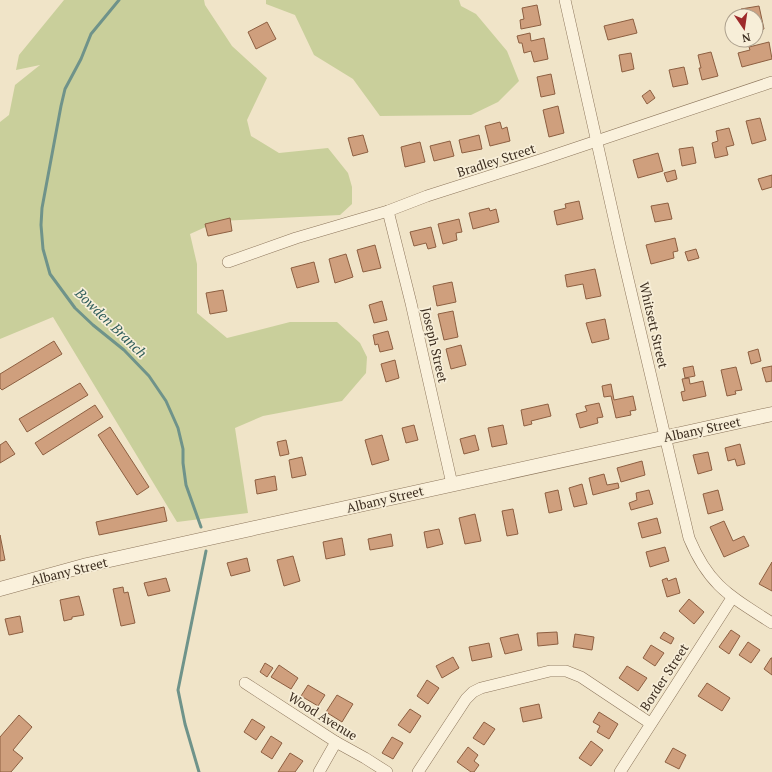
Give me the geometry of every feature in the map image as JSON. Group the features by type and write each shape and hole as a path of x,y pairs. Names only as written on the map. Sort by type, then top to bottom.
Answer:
{"street":[{"name":"Whitsett Street","path":"565,0 689,538 696,554 710,576 719,586 732,598 772,623"},
{"name":"Bradley Street","path":"228,262 296,238 388,211 427,196 772,82"},
{"name":"Joseph Street","path":"388,211 411,302 452,484"},
{"name":"Albany Street","path":"0,589 87,565 772,414"},
{"name":"Border Street","path":"620,772 732,598"},
{"path":"418,772 466,699 473,692 481,688 550,671 566,671 581,677 650,724"},
{"name":"Wood Avenue","path":"245,683 336,742 387,772"},
{"path":"319,772 336,742"}],"green space":[{"path":"64,0 204,0 205,5 232,46 267,78 247,120 251,136 279,153 328,148 348,173 352,187 352,204 340,215 219,221 190,234 197,264 197,313 227,338 290,322 337,322 360,343 367,357 366,373 342,401 263,416 235,428 248,513 177,522 53,317 0,339 0,122 9,115 15,85 40,65 16,70 19,55"},
{"path":"266,0 459,0 461,6 476,14 507,51 519,81 498,102 471,115 380,116 353,79 314,55 295,15 266,4"}],"building":[{"path":"537,5 541,25 521,29 520,20 524,19 522,8"},
{"path":"759,6 759,8 747,8"},
{"path":"633,19 637,33 608,40 604,26"},
{"path":"267,22 276,39 256,49 248,32"},
{"path":"530,33 531,41 544,38 548,59 534,62 531,51 524,53 522,43 519,43 517,36"},
{"path":"769,42 772,59 742,67 738,53 750,50 749,48 764,48 764,43"},
{"path":"711,52 718,76 702,80 698,55"},
{"path":"631,53 634,69 622,72 619,55"},
{"path":"684,67 688,84 673,87 669,70"},
{"path":"551,74 555,94 541,97 537,77"},
{"path":"650,90 655,98 647,104 642,96"},
{"path":"558,106 564,133 549,137 543,110"},
{"path":"760,118 766,140 752,144 746,121"},
{"path":"500,122 502,129 507,127 510,141 490,146 485,126"},
{"path":"729,128 734,145 726,147 728,155 715,158 712,143 718,141 716,131"},
{"path":"363,135 368,152 353,156 348,138"},
{"path":"479,135 482,149 462,153 459,140"},
{"path":"450,141 454,156 434,161 430,146"},
{"path":"420,142 425,162 405,167 401,147"},
{"path":"693,147 696,163 682,166 679,149"},
{"path":"658,153 663,171 638,178 633,160"},
{"path":"675,170 677,179 667,182 664,173"},
{"path":"772,175 772,187 762,190 758,179"},
{"path":"579,201 583,219 557,225 554,211 566,208 565,204"},
{"path":"668,203 672,219 655,222 651,206"},
{"path":"489,208 490,211 496,209 499,222 473,229 469,213"},
{"path":"230,218 232,231 208,236 205,224"},
{"path":"459,219 462,232 456,233 457,240 443,244 438,224"},
{"path":"431,227 436,247 428,249 426,243 414,246 410,232"},
{"path":"675,238 678,251 673,252 674,258 651,264 646,245"},
{"path":"375,245 381,268 363,272 357,250"},
{"path":"696,249 699,258 688,261 685,252"},
{"path":"346,254 353,277 335,283 329,259"},
{"path":"314,262 319,282 297,288 291,268"},
{"path":"595,269 601,296 586,299 583,284 567,287 565,275"},
{"path":"452,282 456,302 437,306 433,286"},
{"path":"223,290 227,311 210,314 206,293"},
{"path":"382,301 387,320 374,323 369,305"},
{"path":"453,311 458,337 444,340 438,314"},
{"path":"605,319 609,339 592,343 586,323"},
{"path":"388,331 393,349 380,352 378,344 375,345 373,335"},
{"path":"54,341 62,354 2,390 0,388 0,374"},
{"path":"461,345 466,365 451,369 446,349"},
{"path":"758,349 761,361 751,364 748,352"},
{"path":"395,360 399,378 386,382 381,364"},
{"path":"693,366 695,376 685,378 683,368"},
{"path":"772,366 772,381 766,382 762,368"},
{"path":"736,367 742,390 735,391 736,394 727,396 721,370"},
{"path":"689,378 690,384 703,381 706,396 683,401 681,392 685,391 682,379"},
{"path":"80,383 88,395 27,432 19,419"},
{"path":"611,384 614,400 633,396 636,410 630,411 631,415 616,418 611,396 604,397 602,386"},
{"path":"599,403 603,417 597,418 598,423 580,428 576,414 587,411 585,406"},
{"path":"548,404 551,416 531,421 532,424 524,426 521,410"},
{"path":"95,405 103,417 43,455 35,443"},
{"path":"414,425 418,440 406,443 402,428"},
{"path":"503,425 507,444 492,447 488,428"},
{"path":"110,427 149,487 137,495 98,435"},
{"path":"382,435 389,460 372,465 365,440"},
{"path":"475,435 479,450 464,454 460,439"},
{"path":"286,440 289,454 280,456 277,442"},
{"path":"6,441 15,454 0,463 0,445"},
{"path":"740,444 745,464 737,466 735,459 728,461 725,448"},
{"path":"708,452 712,470 698,474 693,455"},
{"path":"302,457 306,475 292,478 289,460"},
{"path":"642,461 645,475 621,482 617,468"},
{"path":"604,474 607,485 618,483 619,488 593,495 589,478"},
{"path":"275,476 277,490 257,494 255,480"},
{"path":"582,484 587,504 574,507 569,488"},
{"path":"558,490 562,510 549,513 545,493"},
{"path":"649,490 653,504 631,510 629,503 637,500 636,493"},
{"path":"718,490 723,510 708,514 703,494"},
{"path":"164,507 167,521 99,535 96,522"},
{"path":"513,509 518,534 507,536 502,511"},
{"path":"475,514 481,541 465,544 459,518"},
{"path":"657,518 661,533 642,538 638,523"},
{"path":"724,521 733,541 744,536 749,546 724,557 710,527"},
{"path":"439,529 443,544 427,548 424,532"},
{"path":"391,534 393,546 370,550 368,539"},
{"path":"0,535 5,560 0,561"},
{"path":"342,538 345,555 326,559 323,542"},
{"path":"665,547 669,561 650,567 646,552"},
{"path":"293,556 300,581 284,586 277,560"},
{"path":"247,558 250,571 231,576 227,563"},
{"path":"772,562 772,591 759,584"},
{"path":"166,578 170,591 148,596 144,583"},
{"path":"667,578 668,581 676,578 680,593 667,597 662,580"},
{"path":"123,587 124,593 128,592 135,623 121,626 113,589"},
{"path":"79,596 84,615 72,617 72,619 64,621 60,600"},
{"path":"689,599 704,612 694,624 679,611"},
{"path":"20,616 23,632 9,635 5,619"},
{"path":"731,630 740,636 729,654 719,647"},
{"path":"557,632 558,644 538,646 537,633"},
{"path":"664,632 674,638 671,644 660,638"},
{"path":"518,634 522,650 505,654 500,638"},
{"path":"575,634 594,637 592,650 573,647"},
{"path":"748,642 760,650 751,663 739,655"},
{"path":"489,643 492,657 472,661 469,647"},
{"path":"651,645 664,653 655,666 643,658"},
{"path":"453,657 459,668 442,678 436,666"},
{"path":"772,658 772,675 764,669"},
{"path":"265,663 273,668 267,677 260,672"},
{"path":"279,665 298,678 291,689 271,677"},
{"path":"627,666 647,678 638,691 619,678"},
{"path":"427,680 439,688 428,704 417,696"},
{"path":"707,683 730,698 722,711 698,696"},
{"path":"308,685 325,695 318,706 301,696"},
{"path":"337,695 353,704 342,722 326,712"},
{"path":"539,704 542,718 523,722 520,708"},
{"path":"410,709 421,716 410,733 398,725"},
{"path":"599,712 618,724 609,739 597,732 600,726 593,722"},
{"path":"19,715 32,727 13,750 23,758 11,772 0,772 0,737"},
{"path":"252,719 265,727 256,740 244,732"},
{"path":"484,722 495,729 484,745 473,738"},
{"path":"271,736 282,743 272,759 261,752"},
{"path":"392,737 403,743 393,759 382,753"},
{"path":"591,741 603,750 591,766 579,758"},
{"path":"468,747 478,755 474,761 479,765 474,772 471,772 457,762"},
{"path":"673,748 686,755 679,769 665,762"},
{"path":"290,753 303,761 295,772 278,772"}],"waterway":[{"name":"Bowden Branch","path":"119,0 91,34 81,59 65,89 42,208 41,225 43,249 50,274 75,308 124,350 149,376 166,401 178,428 183,449 186,485 201,527"},
{"name":"Bowden Branch","path":"199,772 185,724 178,690 206,551"}]}
